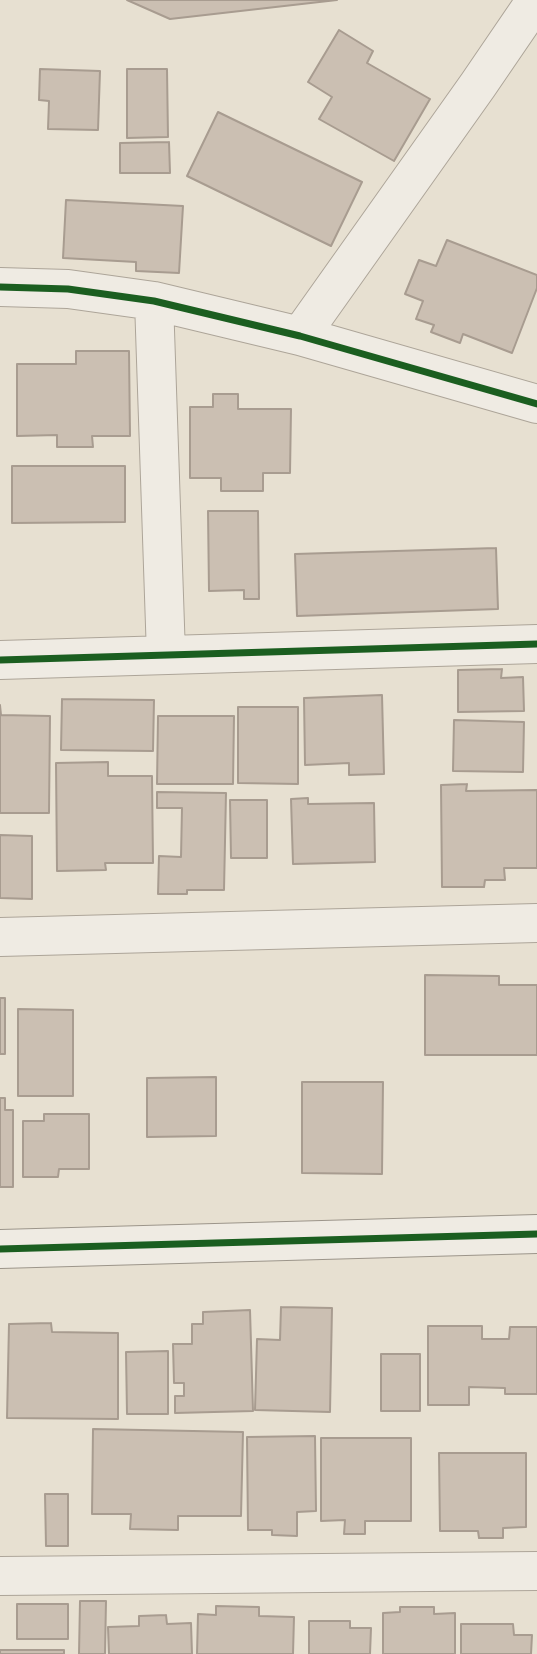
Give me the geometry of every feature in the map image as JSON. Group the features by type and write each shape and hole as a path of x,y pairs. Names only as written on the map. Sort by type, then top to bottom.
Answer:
{"street":[{"path":"300,336 536,0"},
{"path":"0,287 68,289 154,300 300,336 537,404"},
{"path":"154,300 166,655"},
{"path":"0,660 537,644"},
{"path":"0,937 537,923"},
{"path":"0,1249 537,1234"},
{"path":"0,1576 537,1571"}],"building":[{"path":"127,0 337,0 170,19"},
{"path":"339,30 373,51 367,63 430,99 394,161 319,119 332,97 308,82"},
{"path":"40,69 100,71 98,130 48,129 49,101 39,100"},
{"path":"127,69 167,69 168,137 127,138"},
{"path":"218,112 362,182 331,246 187,176"},
{"path":"169,142 170,173 120,173 120,143"},
{"path":"66,200 183,206 179,273 136,271 136,262 63,258"},
{"path":"447,240 537,275 537,288 512,353 463,334 460,343 431,332 434,325 416,319 423,301 405,294 419,260 436,266"},
{"path":"76,351 129,351 130,436 92,436 93,447 57,447 57,435 17,436 17,364 76,364"},
{"path":"213,394 238,394 238,409 291,409 290,473 263,473 263,491 221,491 221,478 190,478 190,407 213,407"},
{"path":"12,466 125,466 125,522 12,523"},
{"path":"208,511 258,511 259,599 244,599 244,590 209,591"},
{"path":"496,548 498,609 297,616 295,554"},
{"path":"502,669 501,678 523,677 524,711 458,712 458,670"},
{"path":"382,695 384,774 349,775 349,763 305,765 304,698"},
{"path":"62,699 154,700 153,751 61,750"},
{"path":"0,705 1,715 50,716 49,813 0,813"},
{"path":"238,707 298,707 298,784 238,783"},
{"path":"158,716 234,716 233,784 157,784"},
{"path":"454,720 524,722 523,772 453,771"},
{"path":"108,762 108,776 152,776 153,863 105,863 106,870 57,871 56,763"},
{"path":"467,784 466,791 537,790 537,868 504,868 505,880 485,880 484,887 442,887 441,785"},
{"path":"157,792 226,793 224,890 187,890 187,894 158,894 159,856 181,857 182,808 157,808"},
{"path":"308,798 308,804 374,803 375,862 293,864 291,799"},
{"path":"230,800 267,800 267,858 231,858"},
{"path":"0,835 32,836 32,899 0,898"},
{"path":"425,975 499,976 499,985 537,985 537,1055 425,1055"},
{"path":"0,998 5,998 5,1054 0,1054"},
{"path":"18,1009 73,1010 73,1096 18,1096"},
{"path":"216,1077 216,1136 147,1137 147,1078"},
{"path":"302,1082 383,1082 382,1174 302,1173"},
{"path":"0,1098 5,1098 5,1110 13,1110 13,1187 0,1187"},
{"path":"44,1114 89,1114 89,1169 59,1169 58,1177 23,1177 23,1121 44,1121"},
{"path":"281,1307 332,1308 330,1412 255,1410 257,1339 280,1340"},
{"path":"250,1310 253,1411 175,1413 175,1396 184,1396 184,1383 174,1383 173,1344 192,1344 192,1324 203,1324 203,1312"},
{"path":"51,1323 52,1332 118,1333 118,1419 7,1418 9,1324"},
{"path":"428,1326 482,1326 482,1339 509,1339 510,1327 537,1327 537,1394 505,1394 505,1388 469,1387 469,1405 428,1405"},
{"path":"168,1351 168,1414 127,1414 126,1352"},
{"path":"381,1354 420,1354 420,1411 381,1411"},
{"path":"93,1429 243,1432 241,1516 178,1516 178,1530 130,1529 131,1514 92,1514"},
{"path":"315,1436 316,1511 297,1512 297,1536 272,1535 272,1530 248,1530 247,1437"},
{"path":"321,1438 411,1438 411,1521 365,1521 365,1534 344,1534 345,1520 321,1521"},
{"path":"439,1453 526,1453 526,1527 503,1528 503,1538 479,1538 478,1531 440,1531"},
{"path":"45,1494 68,1494 68,1546 46,1546"},
{"path":"80,1601 106,1601 105,1654 79,1654"},
{"path":"17,1604 68,1604 68,1639 17,1639"},
{"path":"216,1606 259,1607 259,1616 294,1617 293,1654 197,1654 198,1614 216,1615"},
{"path":"400,1607 434,1607 434,1614 455,1613 455,1654 383,1654 383,1613 400,1612"},
{"path":"166,1615 167,1624 191,1623 192,1654 109,1654 108,1627 139,1626 139,1616"},
{"path":"309,1621 350,1621 350,1628 371,1628 370,1654 309,1654"},
{"path":"461,1624 513,1624 514,1635 532,1635 531,1654 461,1654"},
{"path":"0,1650 64,1650 64,1654 0,1654"}],"cycle path":[{"path":"0,287 68,289 154,301 300,336 537,404"},
{"path":"0,660 537,644"},
{"path":"0,1249 537,1234"}]}
